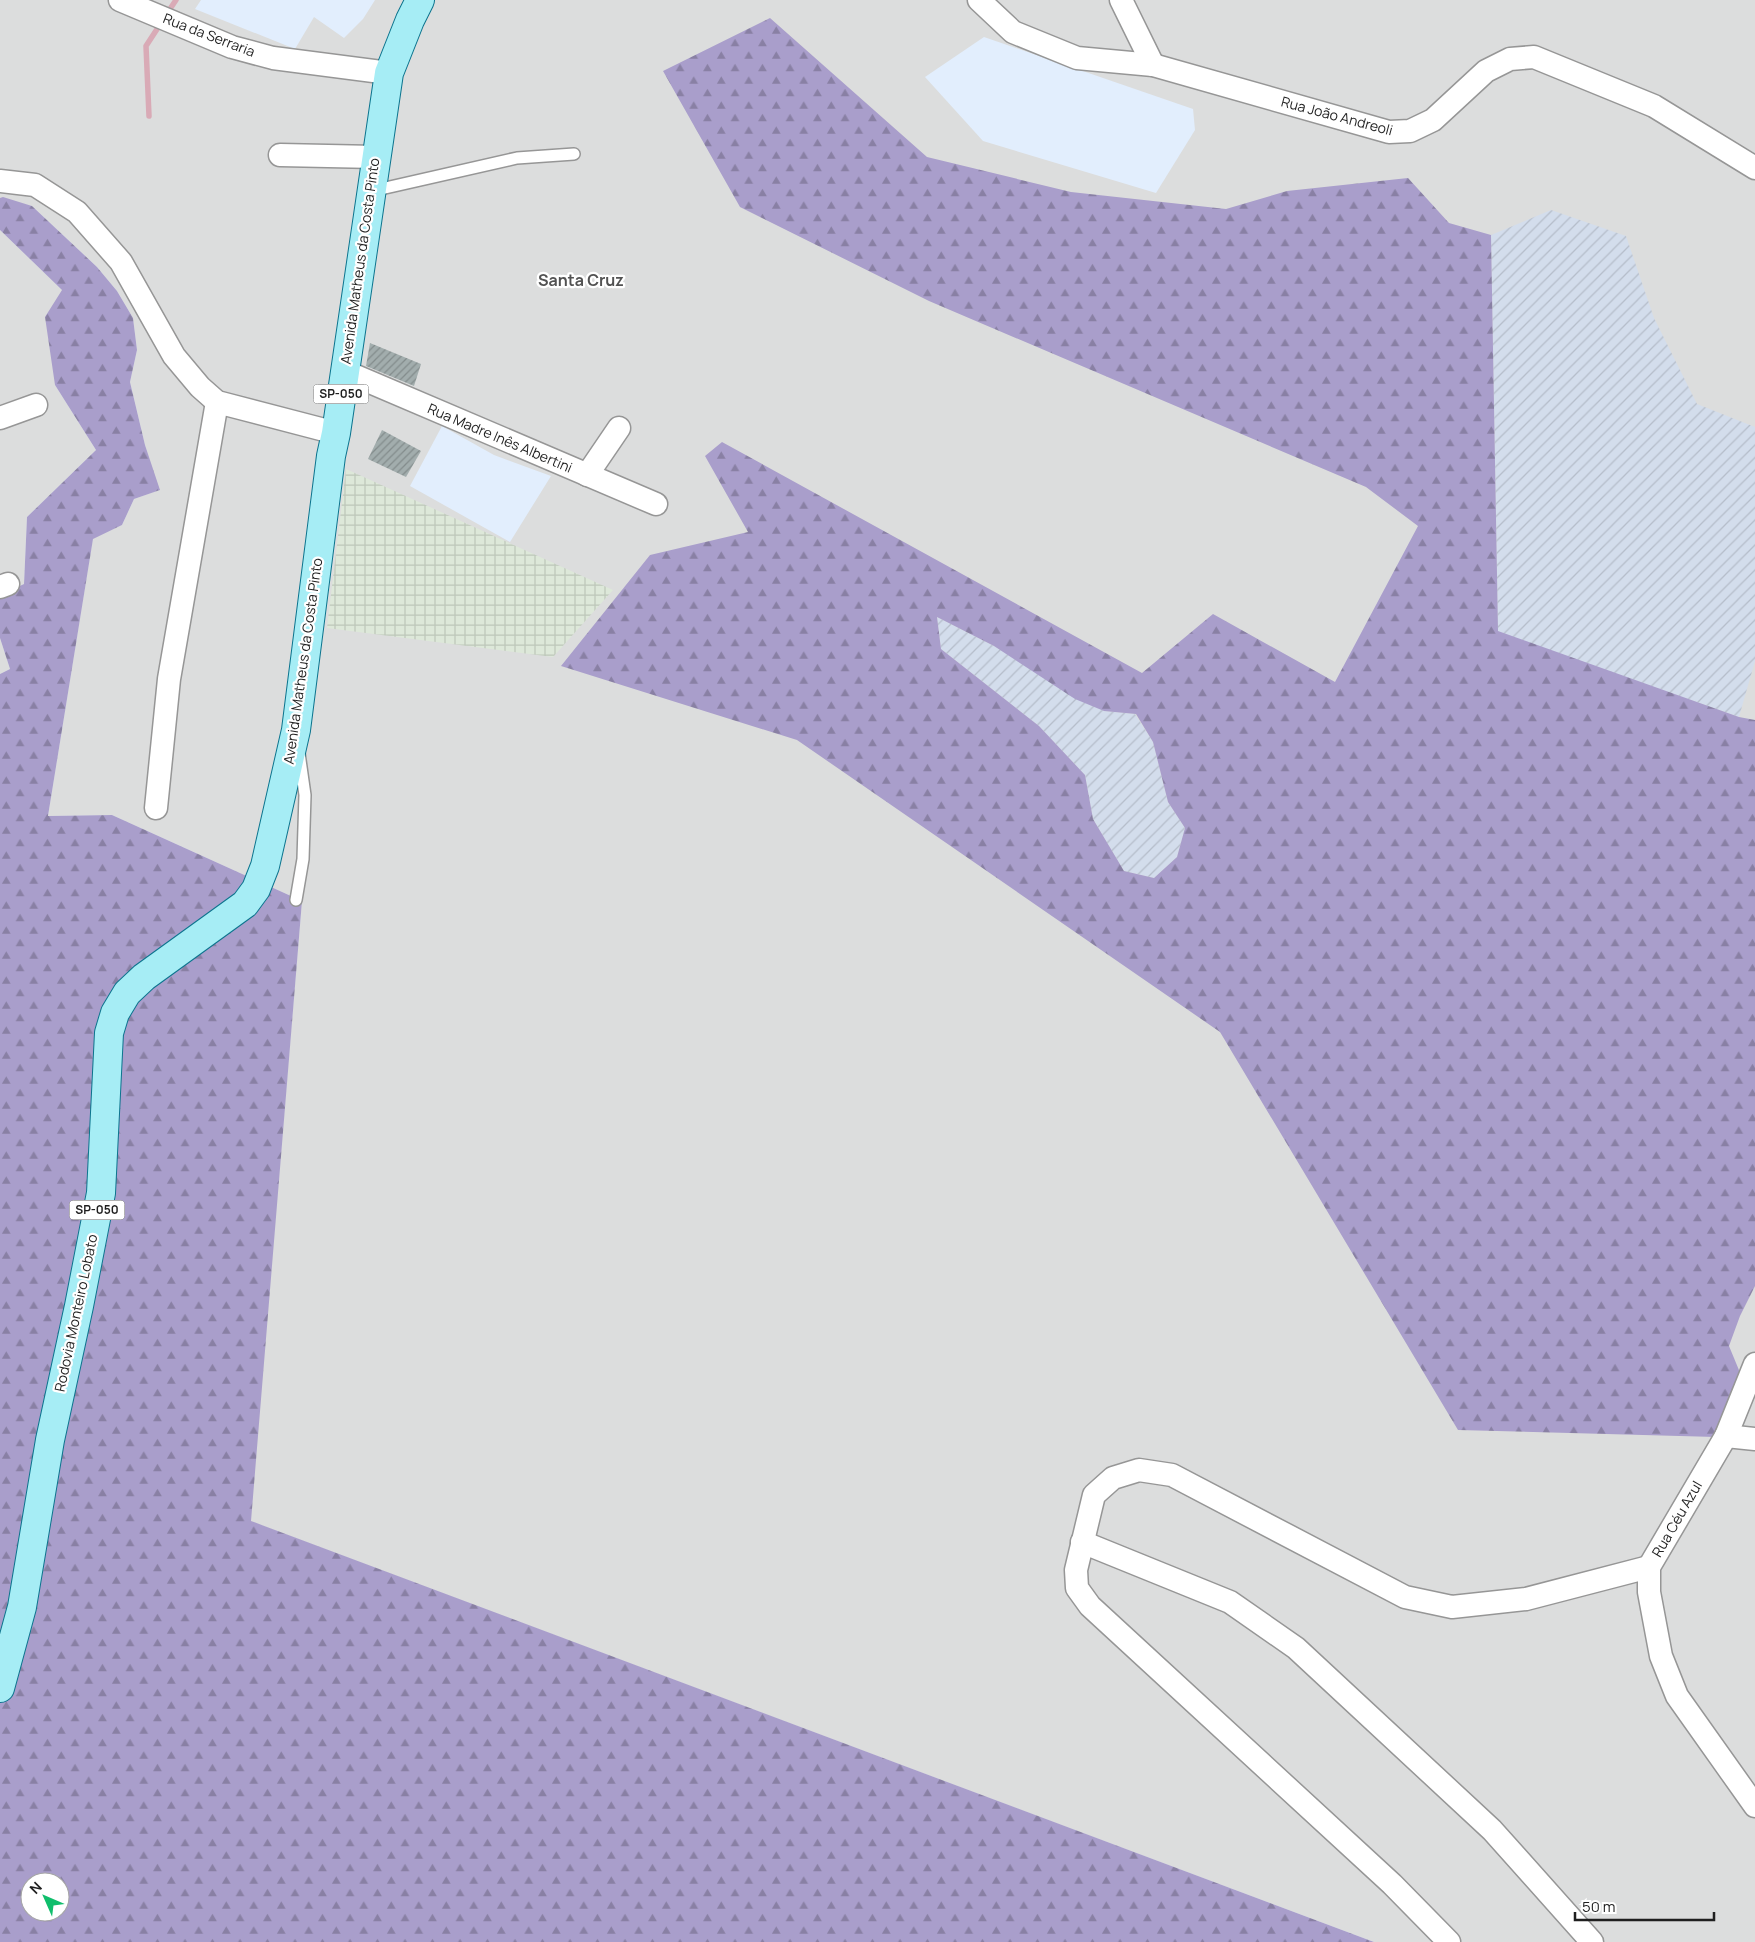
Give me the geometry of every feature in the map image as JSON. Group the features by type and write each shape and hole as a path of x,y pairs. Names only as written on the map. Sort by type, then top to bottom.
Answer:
{"main road":[{"name":"Avenida Matheus da Costa Pinto","path":"282,794 296,730 331,456 389,73 420,0"},
{"name":"Rodovia Monteiro Lobato","path":"0,1688 22,1607 50,1440 101,1193 109,1033 115,1013 127,994 144,977 245,904 256,889 267,858 282,794"}],"street":[{"name":"Rua da Serraria","path":"120,0 232,47 273,58 389,73"},
{"name":"Rua João Andreoli","path":"979,0 1013,32 1077,58 1153,65 1389,132 1410,131 1433,120 1486,71 1510,59 1534,57 1654,106 1755,168"},
{"path":"1121,0 1153,65"},
{"path":"280,155 376,157"},
{"path":"0,181 35,186 77,212 120,262 174,356 200,387 216,402 336,433"},
{"name":"Rua Madre Inês Albertini","path":"344,371 656,504"},
{"path":"156,808 169,679 216,402"},
{"path":"0,418 36,405"},
{"path":"587,475 620,428"},
{"name":"Rua Céu Azul","path":"1755,1364 1726,1436 1649,1567 1650,1592 1661,1656 1677,1696 1755,1806"},
{"path":"1726,1436 1755,1439"},
{"path":"1449,1942 1392,1884 1090,1606 1077,1588 1076,1570 1094,1496 1113,1478 1139,1470 1172,1474 1405,1597 1452,1607 1526,1599 1649,1567"},
{"path":"1082,1542 1230,1602 1296,1648 1492,1830 1592,1942"}],"lane":[{"path":"371,191 517,158 574,154"},
{"path":"296,730 305,795 303,859 296,900"}],"shaded area":[{"path":"0,0 1755,0 1755,1942 1374,1942 250,1521 302,901 112,815 48,816 93,538 122,525 134,499 159,490 145,445 130,382 137,350 133,318 117,291 97,267 32,206 0,198"},
{"path":"201,0 375,0 363,19 344,38 314,17 295,49 195,9"},
{"path":"984,37 1193,109 1195,130 1156,193 983,141 925,77"},
{"path":"1551,210 1626,236 1654,318 1697,404 1755,427 1755,661 1739,717 1498,632 1491,235"},
{"path":"0,230 62,290 55,385 96,450 27,517 24,584 0,595"},
{"path":"442,426 494,455 551,476 510,542 410,486"},
{"path":"346,469 613,590 553,657 327,628"},
{"path":"937,617 994,646 1104,711 1135,714 1153,742 1168,802 1185,828 1177,857 1154,878 1124,871 1093,819 1085,775 1039,726 941,649"},
{"path":"0,638 10,669 0,674"}],"green space":[{"path":"770,18 927,157 1071,192 1226,209 1287,191 1408,178 1449,223 1491,235 1498,631 1739,717 1755,720 1755,1286 1740,1316 1729,1346 1741,1375 1716,1437 1458,1430 1220,1032 797,740 561,666 650,555 748,532 705,456 722,442 1142,673 1213,614 1335,682 1418,526 1366,487 929,301 740,207 663,71","holes":["937,617 994,646 1075,699 1104,711 1136,714 1153,742 1168,802 1185,828 1177,857 1154,878 1124,871 1093,819 1085,775 1039,726 941,649"]},
{"path":"3,197 32,206 97,267 117,291 133,318 137,350 130,382 145,445 160,490 134,499 122,525 93,539 48,816 112,815 302,901 251,1521 1374,1942 0,1942 0,674 10,669 0,638 0,595 24,584 27,517 96,450 55,385 45,317 62,290 0,230 0,198"}],"building":[{"path":"370,343 421,364 414,386 366,366"},
{"path":"382,430 421,451 406,477 368,459"}],"waterway":[{"path":"166,15 176,0"},
{"path":"149,116 146,46 161,23"}],"district":[{"name":"Santa Cruz","path":"581,280"}]}
